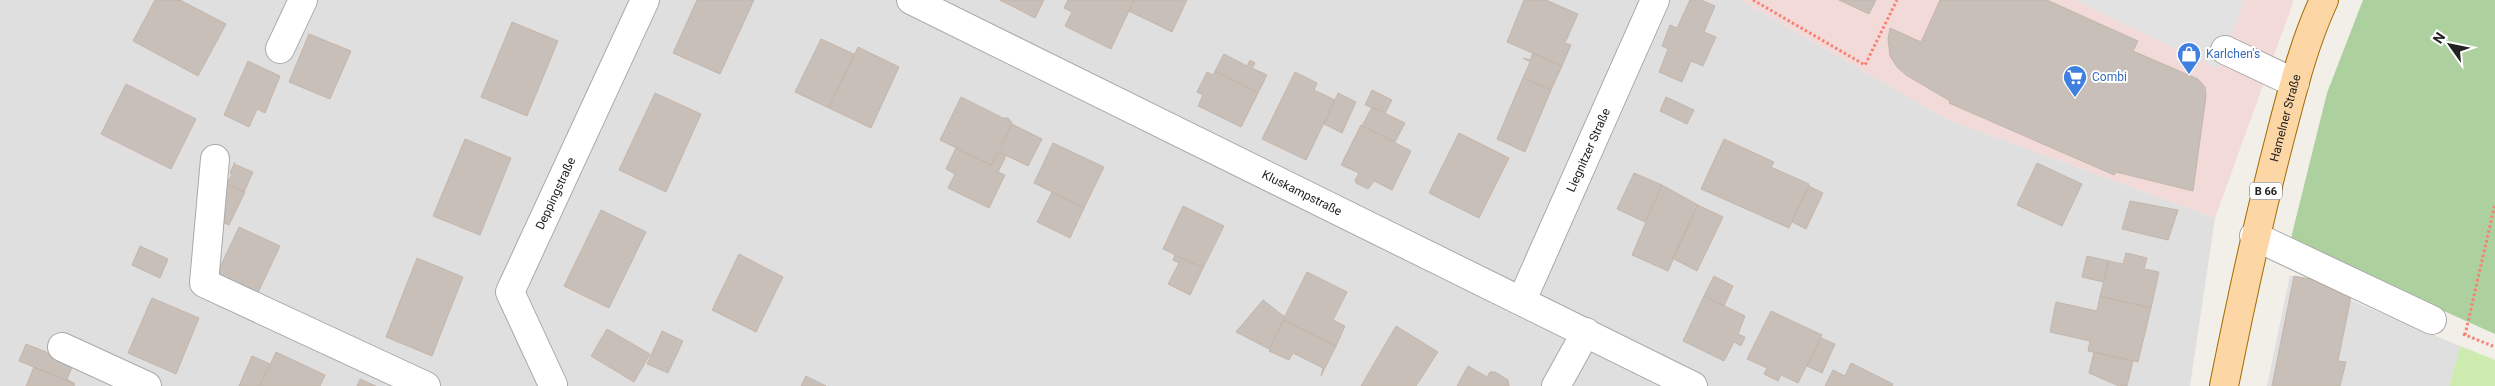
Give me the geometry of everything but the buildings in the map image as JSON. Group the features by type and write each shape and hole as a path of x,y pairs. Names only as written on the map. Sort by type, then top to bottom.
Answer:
{"main road":[{"name":"Hamelner Straße","path":"2224,386 2254,236 2295,83 2312,26 2324,0"}],"street":[{"path":"280,49 303,0"},
{"name":"Deppingstraße","path":"554,386 510,292 645,0"},
{"name":"Kluskampstraße","path":"911,0 1693,386"},
{"name":"Liegnitzer Straße","path":"1522,300 1655,0"},
{"path":"2225,50 2295,83"},
{"path":"215,159 204,283 426,386"},
{"path":"2254,236 2432,320"},
{"path":"1556,386 1586,332"},
{"path":"62,347 147,386"}],"path":[{"path":"1753,0 1865,65 1897,0"},
{"path":"2465,335 2495,204"}],"shaded area":[{"path":"0,0 1740,0 1947,119 2215,218 2190,386 0,386"},
{"path":"1740,0 2294,0 2215,218 1947,119"},
{"path":"2074,0 2245,0 2218,69"},
{"path":"2290,275 2460,346 2449,386 2267,386"}],"green space":[{"path":"2363,0 2495,0 2495,334 2290,242 2327,93"},
{"path":"2460,346 2495,360 2495,386 2449,386"}],"place":[{"name":"Karlchen's","path":"2189,75"},
{"name":"Combi","path":"2075,98"}]}
